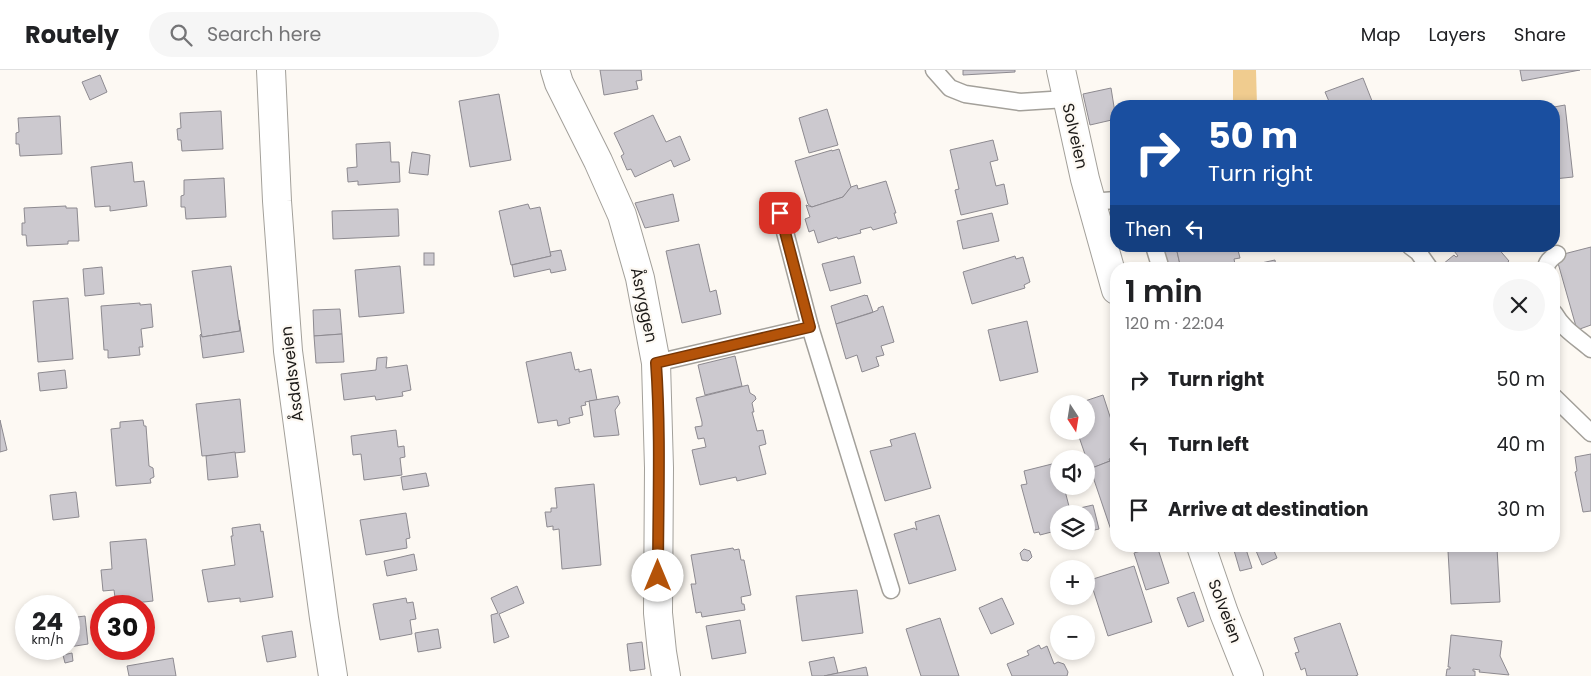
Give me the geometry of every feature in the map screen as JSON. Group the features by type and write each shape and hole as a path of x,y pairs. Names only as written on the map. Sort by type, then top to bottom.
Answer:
{"street":[{"name":"Åsdalsveien","path":"271,70 277,201 288,352 333,676"},
{"name":"Åsryggen","path":"555,70 559,83 598,160 622,215 640,278 656,363 659,468 658,613 666,676"},
{"name":"Solveien","path":"1061,70 1066,99 1103,201 1110,249"},
{"name":"Solveien","path":"1203,552 1224,613 1249,676"}],"lane":[{"path":"934,70 950,88 965,94 1020,102 1066,99"},
{"path":"780,213 810,327 891,590"},
{"path":"1548,262 1557,254"},
{"path":"1560,323 1591,349"},
{"path":"656,363 810,327"},
{"path":"1560,403 1591,433"}],"shaded area":[{"path":"1233,70 1256,70 1257,100 1233,100"}],"building":[{"path":"600,70 641,70 642,80 636,81 638,89 604,95"},
{"path":"963,70 1015,70 1015,72 963,75"},
{"path":"1520,70 1580,70 1522,81"},
{"path":"100,75 107,92 90,100 82,82"},
{"path":"1363,78 1372,100 1328,100 1325,92"},
{"path":"1111,88 1113,100 1110,100 1110,120 1090,125 1083,94"},
{"path":"499,94 511,160 470,167 459,101"},
{"path":"1565,105 1573,177 1560,178 1560,106"},
{"path":"827,109 838,145 809,153 799,118"},
{"path":"221,111 223,149 182,151 177,129 181,128 180,113"},
{"path":"653,115 666,142 680,136 690,160 674,167 671,160 635,177 631,169 627,170 621,156 624,154 614,133"},
{"path":"60,116 62,154 20,156 19,144 16,144 16,133 19,132 18,118"},
{"path":"993,140 998,160 990,162 996,186 1004,184 1008,204 961,215 955,190 959,189 950,150"},
{"path":"390,142 391,162 399,162 400,182 358,185 358,181 348,182 347,168 357,167 356,144"},
{"path":"839,149 851,187 843,197 812,207 808,204 795,161"},
{"path":"412,152 430,155 428,175 409,173"},
{"path":"132,162 134,182 144,181 147,206 110,211 110,206 95,207 91,167"},
{"path":"224,178 226,217 186,219 185,207 181,207 181,196 184,195 184,180"},
{"path":"886,181 896,213 894,213 897,223 873,230 871,227 860,230 861,233 838,239 837,237 818,243 814,230 809,232 805,219 810,217 806,205 812,207 843,197 851,187 857,185 858,189"},
{"path":"673,194 679,221 645,228 635,203"},
{"path":"528,204 530,209 540,207 551,256 511,265 499,211"},
{"path":"66,206 66,208 77,208 79,241 68,241 68,244 27,246 26,235 22,235 22,223 25,223 24,208"},
{"path":"398,209 399,236 333,239 332,211"},
{"path":"992,213 999,241 963,249 957,221"},
{"path":"699,244 710,292 716,290 721,314 682,323 666,251"},
{"path":"1591,247 1591,325 1577,330 1560,270 1560,262 1558,262 1556,256"},
{"path":"561,250 566,270 551,273 550,269 514,277 512,265 551,256 550,252"},
{"path":"1163,252 1177,252 1179,262 1166,262"},
{"path":"1177,252 1238,252 1240,258 1234,259 1235,262 1179,262"},
{"path":"1455,252 1501,252 1509,261 1445,262 1454,255 1458,256"},
{"path":"424,253 434,253 434,265 424,265"},
{"path":"854,256 861,283 830,291 822,264"},
{"path":"1015,256 1016,259 1023,257 1030,282 1024,285 1025,288 972,304 963,272"},
{"path":"231,266 240,331 202,337 192,271"},
{"path":"400,266 404,313 359,317 355,270"},
{"path":"102,267 104,294 85,296 83,269"},
{"path":"867,295 873,312 836,324 831,306"},
{"path":"68,298 73,359 38,362 33,301"},
{"path":"140,303 140,305 151,304 153,327 141,329 143,347 139,347 140,355 108,358 108,350 104,350 101,306"},
{"path":"883,306 894,342 881,346 884,355 876,357 879,366 862,372 857,355 846,359 836,324 871,313"},
{"path":"340,309 342,334 314,336 313,310"},
{"path":"239,320 244,352 203,358 200,335 202,337 240,331"},
{"path":"1027,321 1038,372 1000,381 988,330"},
{"path":"342,334 344,362 316,363 314,336"},
{"path":"571,352 575,370 579,369 579,372 591,369 597,400 585,402 586,405 581,406 583,415 569,418 570,423 558,426 557,420 538,423 526,362"},
{"path":"735,356 742,386 705,395 698,365"},
{"path":"387,357 386,368 407,365 411,390 402,392 403,396 376,400 375,396 344,400 341,374 376,370 377,358"},
{"path":"65,370 67,388 40,391 38,373"},
{"path":"748,385 750,393 756,399 752,403 754,412 752,412 757,431 763,430 766,444 759,446 766,474 737,481 736,477 700,485 692,450 706,447 704,438 698,439 695,427 702,426 696,398"},
{"path":"1103,395 1110,417 1110,461 1095,467 1095,450 1084,450 1080,440 1095,440 1095,398"},
{"path":"618,396 620,403 615,410 619,435 594,437 589,401"},
{"path":"240,399 245,452 202,456 196,404"},
{"path":"0,420 7,450 0,452"},
{"path":"143,420 144,426 146,426 149,466 153,468 154,477 150,479 151,483 116,486 111,429 120,428 120,422"},
{"path":"396,430 398,447 404,446 405,457 400,458 402,475 364,480 361,454 353,455 351,436"},
{"path":"915,433 931,488 885,501 870,451 892,446 890,440"},
{"path":"235,452 238,477 208,480 206,456"},
{"path":"1591,454 1591,511 1583,512 1575,472 1577,471 1575,457"},
{"path":"1110,461 1110,527 1095,483 1095,467"},
{"path":"1050,464 1050,495 1066,495 1069,505 1050,505 1050,532 1040,535 1039,532 1034,533 1021,485 1027,484 1024,471"},
{"path":"426,473 429,486 403,490 401,477"},
{"path":"594,484 601,565 562,569 559,529 553,530 553,526 547,527 545,512 551,512 551,508 557,508 555,488"},
{"path":"76,492 79,517 53,520 50,495"},
{"path":"406,513 410,538 406,539 407,548 366,555 360,520"},
{"path":"1095,513 1099,529 1095,530"},
{"path":"939,515 956,570 909,584 894,534 914,528 917,530 915,522"},
{"path":"260,524 261,532 263,531 273,597 240,602 240,598 208,602 202,570 235,565 231,536 233,536 232,528"},
{"path":"146,539 152,595 115,595 114,590 103,591 101,570 112,569 110,542"},
{"path":"733,548 734,550 739,549 741,560 744,560 751,595 741,597 745,610 702,617 701,612 696,613 691,584 696,584 691,555"},
{"path":"1024,549 1030,551 1032,557 1028,561 1022,560 1020,553"},
{"path":"1159,552 1169,583 1146,590 1134,553"},
{"path":"1234,552 1247,552 1252,568 1240,571"},
{"path":"1257,552 1274,552 1277,558 1262,565"},
{"path":"1448,552 1497,552 1500,602 1451,604"},
{"path":"414,554 417,570 387,576 384,561"},
{"path":"1134,566 1152,622 1108,636 1095,596 1095,578"},
{"path":"517,586 524,603 499,614 509,637 494,643 491,615 498,613 491,598"},
{"path":"857,590 863,633 802,641 796,596"},
{"path":"1194,592 1204,621 1188,627 1177,598"},
{"path":"406,598 407,603 413,602 416,619 410,620 412,634 380,640 373,604"},
{"path":"1002,598 1014,624 991,634 979,608"},
{"path":"85,616 88,644 80,645 80,617"},
{"path":"940,618 959,676 921,676 906,629"},
{"path":"740,620 746,653 712,659 706,626"},
{"path":"1340,623 1358,675 1307,676 1305,668 1301,670 1295,653 1299,652 1294,638"},
{"path":"438,629 441,648 418,652 415,633"},
{"path":"292,631 296,657 267,662 262,636"},
{"path":"1451,635 1502,641 1500,656 1509,675 1479,672 1480,670 1473,669 1475,676 1446,676 1447,669 1450,669 1448,667"},
{"path":"642,642 645,669 630,671 627,644"},
{"path":"1039,645 1041,649 1047,646 1050,660 1052,660 1054,664 1058,662 1064,664 1068,672 1067,676 1012,676 1007,664 1029,655 1027,651"},
{"path":"834,657 838,673 812,676 809,662"},
{"path":"173,658 176,676 129,676 127,666"},
{"path":"64,660 73,660 73,661 65,663"},
{"path":"866,667 868,676 824,676"}],"route":[{"path":"658,576 659,468 656,363 810,327 780,213"}]}
